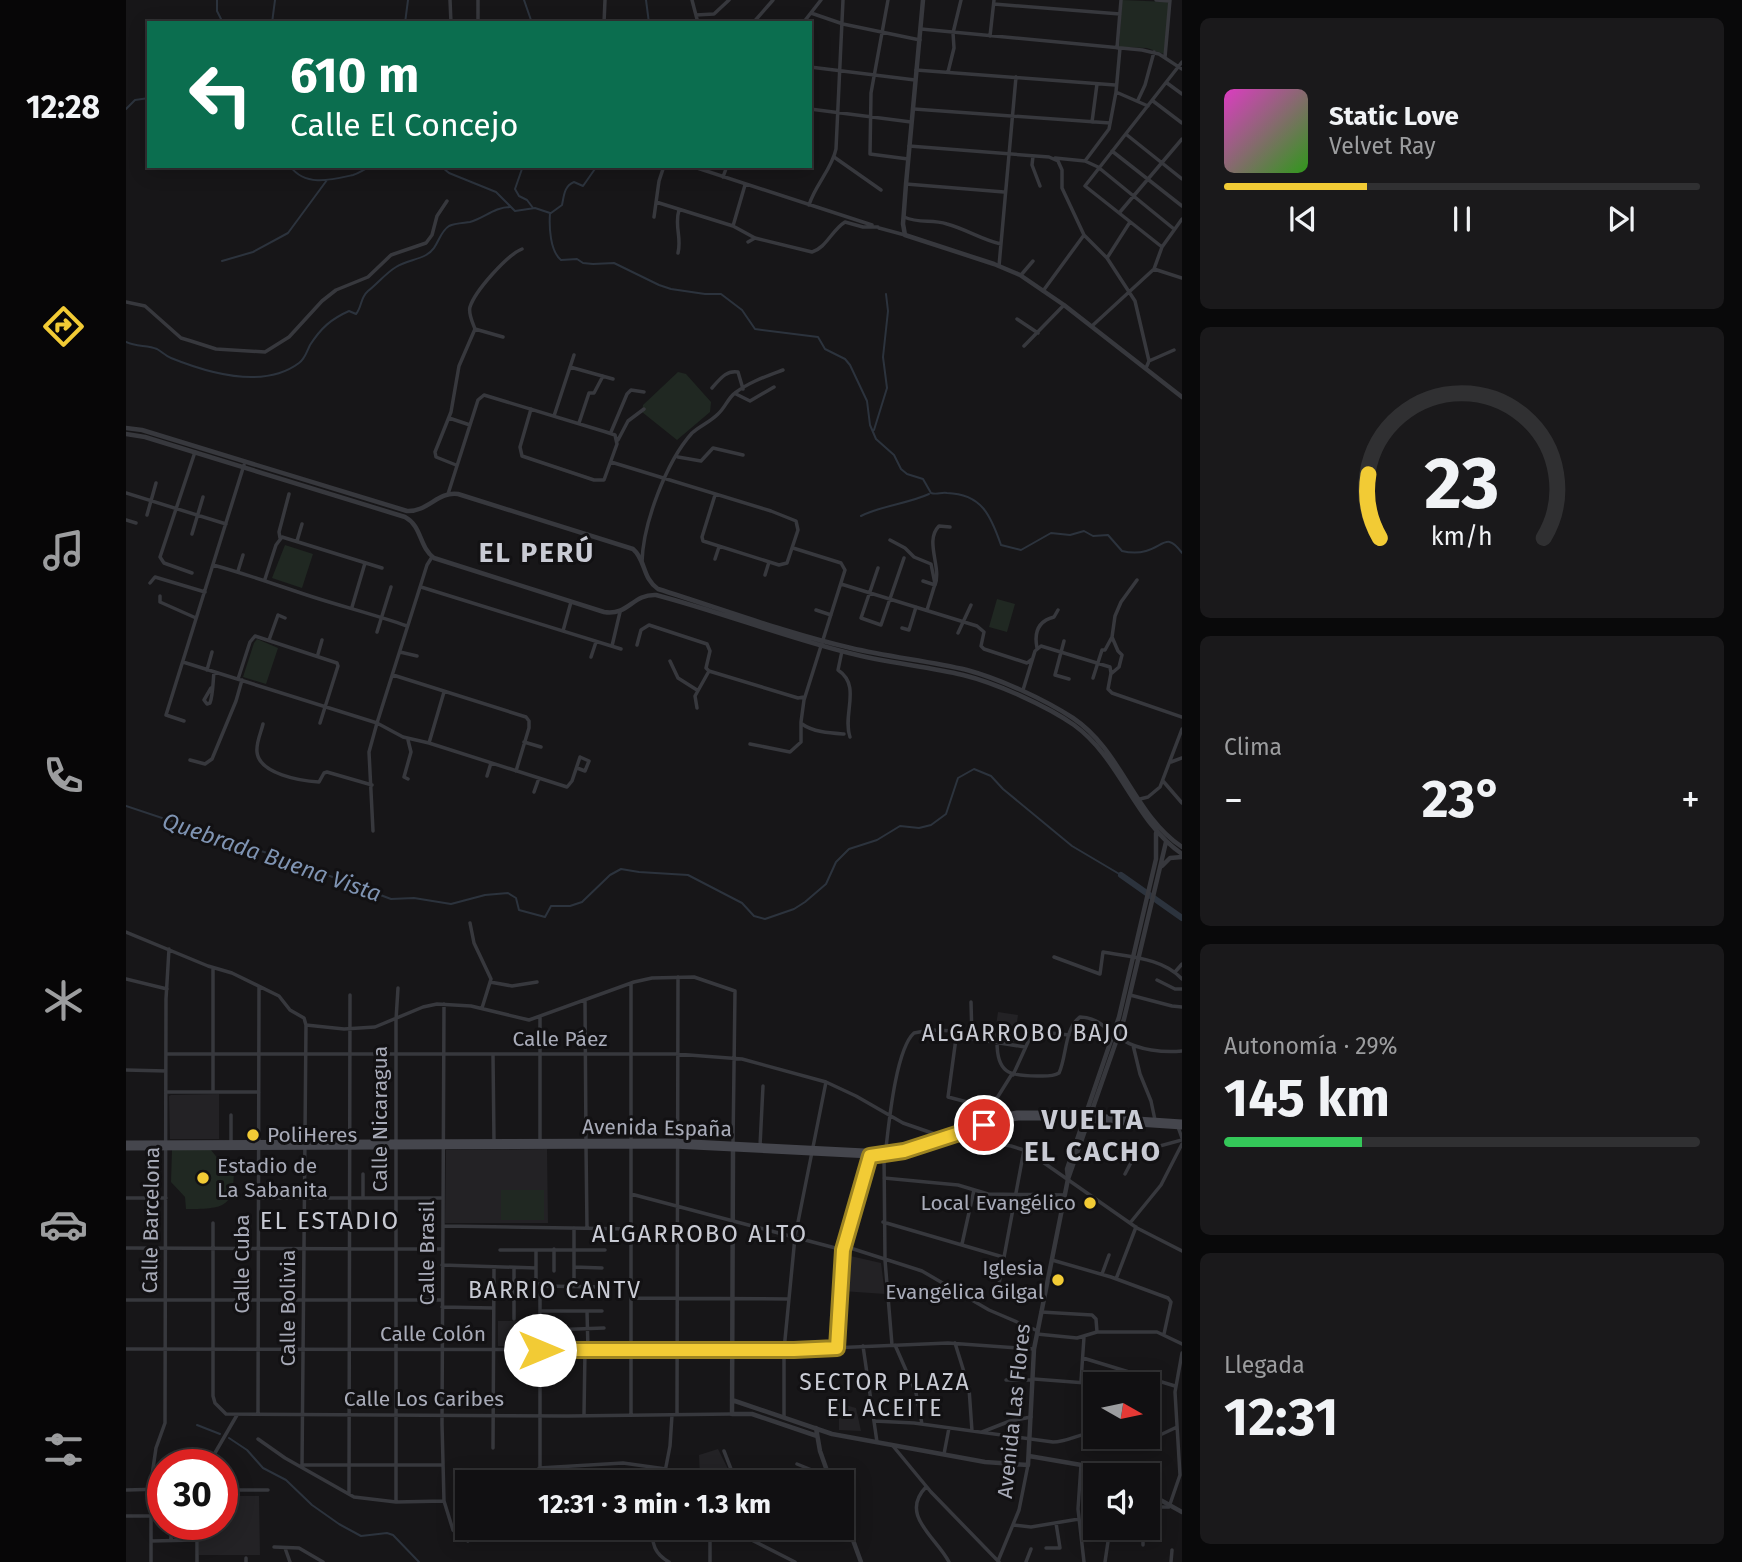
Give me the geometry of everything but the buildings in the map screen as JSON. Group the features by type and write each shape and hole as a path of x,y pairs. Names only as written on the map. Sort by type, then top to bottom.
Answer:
{"main road":[{"name":"Avenida España","path":"126,1145 677,1144 885,1152 995,1116 1017,1113 1180,1124"},
{"name":"Avenida España","path":"733,1147 760,1146 870,1156 990,1123 1030,1118 1155,1120 1180,1124"},
{"name":"Avenida España","path":"443,1144 586,1144"},
{"name":"Avenida España","path":"167,1145 259,1145"}],"street":[{"path":"450,0 451,21"},
{"path":"478,0 478,21"},
{"path":"604,21 605,0"},
{"path":"692,0 698,21"},
{"path":"696,15 714,14 729,0"},
{"path":"755,21 773,0"},
{"path":"805,21 821,0"},
{"path":"809,205 813,191 834,157 843,0"},
{"path":"888,0 873,75 870,154 908,159"},
{"path":"905,235 906,184 922,0"},
{"path":"948,72 961,0"},
{"path":"1085,161 1109,129 1116,92 1121,0"},
{"path":"1156,0 1170,1 1165,57"},
{"path":"990,37 994,2 1120,14"},
{"path":"809,21 810,14"},
{"path":"810,14 843,24 920,40"},
{"path":"921,29 1154,52 1181,66 1085,186 1162,247"},
{"path":"1138,100 1154,52"},
{"path":"812,67 915,80"},
{"path":"916,69 1115,85"},
{"path":"999,266 1016,77"},
{"path":"1167,82 1182,94"},
{"path":"1092,122 1097,84"},
{"path":"1116,92 1148,106"},
{"path":"1153,101 1182,123"},
{"path":"812,109 911,122"},
{"path":"913,109 1110,123"},
{"path":"1127,135 1182,179"},
{"path":"1120,213 1182,139"},
{"path":"1176,145 1182,150"},
{"path":"909,146 1085,161 1098,167 1174,229"},
{"path":"1112,151 1182,206"},
{"path":"1033,156 1032,164 1040,186"},
{"path":"834,157 881,190"},
{"path":"1049,157 1058,161 1062,170 1062,188 1084,235 1107,258 1135,301 1149,361 1146,368"},
{"path":"1062,170 1070,160"},
{"path":"654,217 664,168"},
{"path":"697,168 1020,275 1064,305 1182,397"},
{"path":"723,177 726,168"},
{"path":"906,184 1004,192"},
{"path":"733,226 745,185"},
{"path":"126,302 145,306 181,338 216,349 265,352 289,337 322,301 336,290 368,277 391,255 426,243 432,235 437,216 447,201"},
{"path":"656,202 733,226 755,238 812,252 818,251 837,227 845,222 878,228"},
{"path":"678,253 680,239 675,221 679,210"},
{"path":"904,216 916,223 932,221 948,224 1002,244"},
{"path":"1092,327 1154,269 1162,247 1182,219"},
{"path":"1107,258 1130,221"},
{"path":"1042,290 1084,235"},
{"path":"748,242 755,238"},
{"path":"456,465 436,457 435,452 444,434 454,401 459,366 475,329 470,313 473,302 505,260 522,249"},
{"path":"1020,275 1033,261"},
{"path":"1154,269 1182,278"},
{"path":"1024,346 1064,305"},
{"path":"1017,319 1038,333"},
{"path":"475,329 503,337"},
{"path":"1149,361 1174,350"},
{"path":"554,416 574,355"},
{"path":"570,367 613,379"},
{"path":"642,565 644,540 657,497 692,433 720,413 735,393 758,379 783,370"},
{"path":"712,388 724,375 732,371 738,372 743,388"},
{"path":"579,423 586,398 589,393 594,393 603,376"},
{"path":"735,393 750,401 774,387"},
{"path":"611,433 627,394 631,390 644,392"},
{"path":"448,494 480,396 485,395 611,433 617,441"},
{"path":"531,409 520,447 522,456 600,481 606,476 617,441 628,421 644,409"},
{"path":"449,418 470,425"},
{"path":"126,428 142,430 408,518 418,529 426,551 432,557 571,602 606,612 620,612"},
{"path":"126,434 407,511 425,508 448,494 458,494 630,547 638,554 648,579 658,589 822,642 842,651 969,677 998,687 1061,717 1079,729 1097,746 1158,830 1182,847"},
{"path":"677,457 701,461 713,448 743,455"},
{"path":"192,573 161,560 195,452"},
{"path":"611,462 665,479 715,495 796,521 799,525 787,563 784,565 769,562 703,541 715,495"},
{"path":"184,721 166,715 244,465"},
{"path":"147,515 156,483"},
{"path":"126,493 226,524"},
{"path":"265,579 280,538 279,532 289,495"},
{"path":"192,534 203,498"},
{"path":"126,520 136,523"},
{"path":"297,541 302,524"},
{"path":"927,611 937,578 934,531 939,526 950,527"},
{"path":"280,538 382,568"},
{"path":"890,540 905,548 914,557 931,564 934,585"},
{"path":"715,559 719,547"},
{"path":"750,744 790,752 801,742 801,722 807,692 845,570 841,563 793,548"},
{"path":"238,571 243,555"},
{"path":"373,831 369,752 407,626 432,557"},
{"path":"878,568 861,618 881,625 904,558"},
{"path":"765,575 769,562"},
{"path":"352,607 365,563"},
{"path":"213,565 265,579 407,626"},
{"path":"150,583 155,577 205,592"},
{"path":"1093,678 1102,650 1105,650 1112,637 1115,616 1121,602 1137,580"},
{"path":"923,581 934,585"},
{"path":"841,584 981,628 984,632 981,646 984,649 1028,666"},
{"path":"377,632 391,587"},
{"path":"421,587 621,649"},
{"path":"611,646 620,612 638,598 656,594 822,642 970,671 1063,712 1087,729 1112,755 1166,843 1182,856"},
{"path":"160,596 161,603 196,618"},
{"path":"563,631 571,602"},
{"path":"958,633 971,605"},
{"path":"902,628 909,630 916,607"},
{"path":"816,610 831,615"},
{"path":"1022,692 1028,666 1037,648 1039,626 1043,621 1054,617 1058,610"},
{"path":"269,640 278,615 285,618"},
{"path":"1054,617 1058,623"},
{"path":"637,645 641,630 649,625 707,643 710,651 706,663 709,671"},
{"path":"190,760 203,764 212,759 236,701 253,637 337,663 320,723"},
{"path":"1111,673 1119,667 1122,655 1112,637"},
{"path":"321,657 317,654 322,640"},
{"path":"1064,641 1055,675 1069,679"},
{"path":"591,657 596,642"},
{"path":"1037,648 1041,646 1110,667 1108,689 1115,695 1182,717"},
{"path":"842,651 838,670 846,676 851,692 844,734"},
{"path":"400,652 416,656"},
{"path":"207,670 212,653"},
{"path":"670,661 678,678 697,690"},
{"path":"183,662 377,723 410,742 404,777 408,779"},
{"path":"709,671 802,699 807,692"},
{"path":"697,708 695,696 709,671"},
{"path":"211,688 214,672"},
{"path":"393,675 526,717 529,721 516,771"},
{"path":"429,743 444,692"},
{"path":"801,722 808,728 850,737"},
{"path":"263,724 257,751 261,762 269,768 318,783 327,772 372,785"},
{"path":"847,727 853,742"},
{"path":"1140,799 1157,791 1182,729"},
{"path":"403,737 567,787 577,768"},
{"path":"524,742 541,747"},
{"path":"1169,763 1182,758"},
{"path":"487,776 491,763"},
{"path":"534,792 539,778"},
{"path":"1163,781 1182,803"},
{"path":"1152,890 1158,830"},
{"path":"1158,848 1174,842"},
{"path":"1152,890 1166,843"},
{"path":"1160,870 1170,858 1182,856"},
{"name":"Avenida Las Flores","path":"1116,1035 1152,890"},
{"path":"470,923 472,937 490,982 482,1008"},
{"path":"126,932 232,973 281,997 290,1010 304,1018 306,1025 350,1029 375,1027 428,1005 444,1004 465,1004 527,1021 646,979 697,978 735,991 732,1413"},
{"name":"Calle Barcelona","path":"156,1449 165,1423 169,949"},
{"path":"1054,957 1100,974 1103,951 1159,964 1182,979"},
{"name":"Avenida Las Flores","path":"998,1561 1024,1492 1032,1417 1034,1349 1068,1179 1067,1169 1129,995 1135,958"},
{"path":"1175,972 1182,964"},
{"path":"212,967 213,1092"},
{"path":"536,1250 540,1311 539,1468 623,1463 666,1469 675,1415 677,1350 678,977"},
{"path":"126,979 167,989"},
{"path":"1157,980 1175,989 1182,989"},
{"path":"490,982 512,986 537,982"},
{"path":"631,983 631,1415"},
{"name":"Calle Cuba","path":"258,987 258,1415"},
{"name":"Calle Nicaragua","path":"396,1502 398,988"},
{"path":"349,1494 350,995"},
{"path":"1129,995 1182,1007"},
{"path":"585,1001 587,1228"},
{"path":"971,1002 972,1039"},
{"name":"Calle Brasil","path":"444,1004 444,1502"},
{"path":"997,1042 999,1063 1012,1074 1058,1075 1069,1035 1075,1021 1082,1016 1099,1022 1133,1045 1182,1051"},
{"path":"540,1017 540,1142"},
{"name":"Calle Bolivia","path":"303,1466 306,1025"},
{"path":"922,1424 916,1393 893,1345 885,1260 885,1152 900,1067 912,1034 930,1030 1025,1047"},
{"path":"967,1125 974,1101 997,1098 1034,1030 1069,1035"},
{"path":"956,1034 948,1097 971,1104"},
{"path":"1133,1045 1140,1074 1152,1101 1155,1120"},
{"name":"Calle Páez","path":"167,1054 676,1054 733,1058 825,1082 909,1126 937,1135"},
{"path":"493,1055 494,1142"},
{"path":"126,1070 167,1071"},
{"path":"785,1417 784,1350 794,1237 825,1082"},
{"path":"760,1146 763,1086"},
{"path":"167,1092 259,1091"},
{"path":"231,1115 231,1143"},
{"path":"986,1141 982,1132 990,1123"},
{"path":"1129,1223 1161,1185 1182,1143 1180,1124"},
{"path":"947,1137 986,1141 1024,1150 1129,1223 1182,1251"},
{"path":"1114,1145 1136,1153 1182,1143"},
{"path":"999,1284 1024,1150"},
{"path":"1125,1174 1136,1153"},
{"path":"837,1348 843,1248 870,1156"},
{"path":"363,1174 363,1198"},
{"path":"884,1178 958,1185 988,1194 1065,1195"},
{"path":"962,1244 974,1190"},
{"path":"631,1194 922,1271 989,1310 1037,1333 1084,1337 1097,1332 1164,1334 1182,1344"},
{"path":"126,1198 167,1198"},
{"path":"258,1198 443,1198"},
{"path":"884,1222 1003,1257"},
{"path":"212,1223 215,1403 226,1414 237,1415 217,1449"},
{"path":"443,1226 631,1229"},
{"path":"1116,1279 1136,1227"},
{"path":"574,1228 574,1287"},
{"path":"126,1248 442,1249"},
{"path":"500,1250 605,1250"},
{"path":"554,1250 554,1271"},
{"path":"1102,1275 1109,1255"},
{"path":"1052,1260 1170,1299 1164,1334"},
{"path":"442,1265 536,1268"},
{"path":"493,1448 494,1267"},
{"path":"574,1267 603,1268"},
{"path":"514,1268 514,1319"},
{"path":"514,1284 604,1287"},
{"path":"632,1298 788,1299"},
{"path":"126,1300 442,1300"},
{"path":"442,1307 494,1308"},
{"path":"540,1311 602,1311"},
{"path":"584,1415 587,1311"},
{"path":"1041,1312 1092,1315 1096,1319 1097,1332"},
{"path":"550,1330 604,1328"},
{"path":"1006,1380 1082,1381 1084,1337"},
{"path":"955,1343 969,1388 972,1432"},
{"name":"Calle Colón","path":"126,1349 784,1350 955,1343 1034,1349"},
{"path":"863,1346 877,1442"},
{"path":"1169,1507 1181,1475 1175,1386 1182,1353"},
{"path":"1083,1358 1175,1386"},
{"path":"732,1400 832,1434 1003,1464 1028,1465"},
{"name":"Calle Los Caribes","path":"237,1415 732,1413 752,1414 817,1436"},
{"path":"980,1432 1010,1420 1032,1417"},
{"path":"1176,1418 1182,1419"},
{"path":"874,1421 922,1424 1030,1440 1063,1442 1083,1434"},
{"path":"1160,1435 1177,1427"},
{"path":"816,1428 827,1470"},
{"path":"944,1454 949,1429"},
{"path":"258,1440 285,1458 360,1498 396,1502 444,1502 453,1530 468,1541"},
{"path":"892,1444 926,1486 998,1561"},
{"path":"723,1451 731,1470"},
{"path":"1029,1456 1081,1465 1079,1519 1084,1562"},
{"path":"797,1464 812,1470"},
{"path":"303,1466 443,1465"},
{"path":"926,1486 917,1496 916,1513 949,1562"},
{"path":"126,1490 147,1489"},
{"path":"238,1490 268,1490"},
{"path":"1160,1501 1182,1513"},
{"path":"1160,1507 1169,1507"},
{"path":"126,1516 147,1516"},
{"path":"1013,1525 1026,1527 1079,1519"},
{"path":"1046,1548 1060,1548 1056,1523"},
{"path":"151,1562 151,1541 197,1540 197,1562"},
{"path":"653,1540 656,1551 669,1562"},
{"path":"710,1540 710,1562"},
{"path":"752,1540 796,1562"},
{"path":"852,1540 860,1562"},
{"path":"1105,1562 1108,1540"},
{"path":"1143,1540 1143,1545"},
{"path":"274,1547 299,1548 323,1562"},
{"path":"285,1548 290,1562"},
{"path":"1026,1562 1031,1549"},
{"path":"1171,1562 1172,1550"}],"shaded area":[{"path":"1122,0 1169,2 1164,54 1147,48 1119,47"},
{"path":"678,372 686,374 711,402 710,412 677,440 642,412 643,405"},
{"path":"285,545 313,554 302,588 272,578"},
{"path":"997,599 1015,604 1007,632 989,627"},
{"path":"257,639 278,648 266,684 243,677"},
{"path":"998,1012 1018,1015 1014,1042 994,1039"},
{"path":"219,1094 219,1139 170,1139 169,1096"},
{"path":"547,1149 548,1223 445,1223 446,1150"},
{"name":"Estadio de La Sabanita","path":"172,1150 211,1150 219,1160 234,1162 233,1188 226,1202 212,1208 186,1209 185,1197 171,1182"},
{"path":"501,1190 544,1190 544,1220 501,1220"},
{"path":"846,1255 881,1263 885,1294 842,1291"},
{"path":"498,1321 538,1321 538,1347 498,1346"},
{"path":"828,1400 856,1408 861,1431 839,1430 839,1413 828,1412"},
{"path":"718,1449 728,1470 700,1470 699,1455"},
{"path":"238,1496 259,1496 260,1555 199,1555 199,1540 238,1540"}],"waterway":[{"path":"217,0 217,11 222,21"},
{"path":"272,21 275,0"},
{"path":"405,21 408,0"},
{"path":"524,0 531,21"},
{"path":"646,0 649,21"},
{"path":"126,109 135,100 147,98"},
{"path":"281,168 285,168"},
{"path":"292,168 303,177 319,180 353,175 369,168"},
{"path":"443,168 496,192 515,211 535,208 550,213 552,245 561,260 577,259 593,264 614,263 671,289 721,294 742,310 755,329 818,337 825,349 845,359 850,365 867,401 870,425 876,439 894,455 901,469 923,479 931,493 959,494 977,502 989,516 1001,545 1021,550 1051,533 1070,535 1084,531 1093,536 1108,535 1122,551 1143,552 1169,542 1182,553"},
{"path":"522,168 515,189 533,208"},
{"path":"551,213 562,205 568,186 574,182 583,186 596,168"},
{"path":"222,261 253,252 288,233 327,180"},
{"path":"126,342 157,349 171,358 218,373 252,377 285,371 301,361 322,329 349,311 356,314 365,294 389,272 430,252 449,226 470,222 510,207"},
{"path":"874,430 887,388 883,357 888,311 886,294"},
{"path":"861,516 929,494"},
{"name":"Quebrada Buena Vista","path":"126,806 282,858 391,899 414,898 451,904 485,895 508,893 516,898 519,910 545,917 551,906 570,906 582,902 610,875 621,869 688,875 742,903 754,916 765,919 794,909 805,902 826,884 836,862 849,849 877,840 900,826 919,828 931,825 946,814 958,778 974,769 991,776 1072,846 1121,875"},
{"name":"Quebrada Buena Vista","path":"1121,875 1182,918"},
{"path":"197,1425 220,1434"},
{"path":"229,1438 247,1450 263,1468 286,1480 312,1505 339,1524 361,1536 387,1533 393,1535 419,1562"}],"place":[{"name":"PoliHeres","path":"253,1135"},
{"name":"Estadio de La Sabanita","path":"203,1178"},
{"name":"Local Evangélico","path":"1090,1203"},
{"name":"Iglesia Evangélica Gilgal","path":"1058,1280"}],"district":[{"name":"EL PERÚ","path":"537,552"},
{"name":"ALGARROBO BAJO","path":"1026,1033"},
{"name":"VUELTA EL CACHO","path":"1093,1135"},
{"name":"EL ESTADIO","path":"330,1221"},
{"name":"ALGARROBO ALTO","path":"700,1234"},
{"name":"BARRIO CANTV","path":"555,1290"},
{"name":"SECTOR PLAZA EL ACEITE","path":"885,1395"}],"route":[{"path":"540,1350 837,1348 843,1250 870,1156 904,1151 984,1125"}]}
